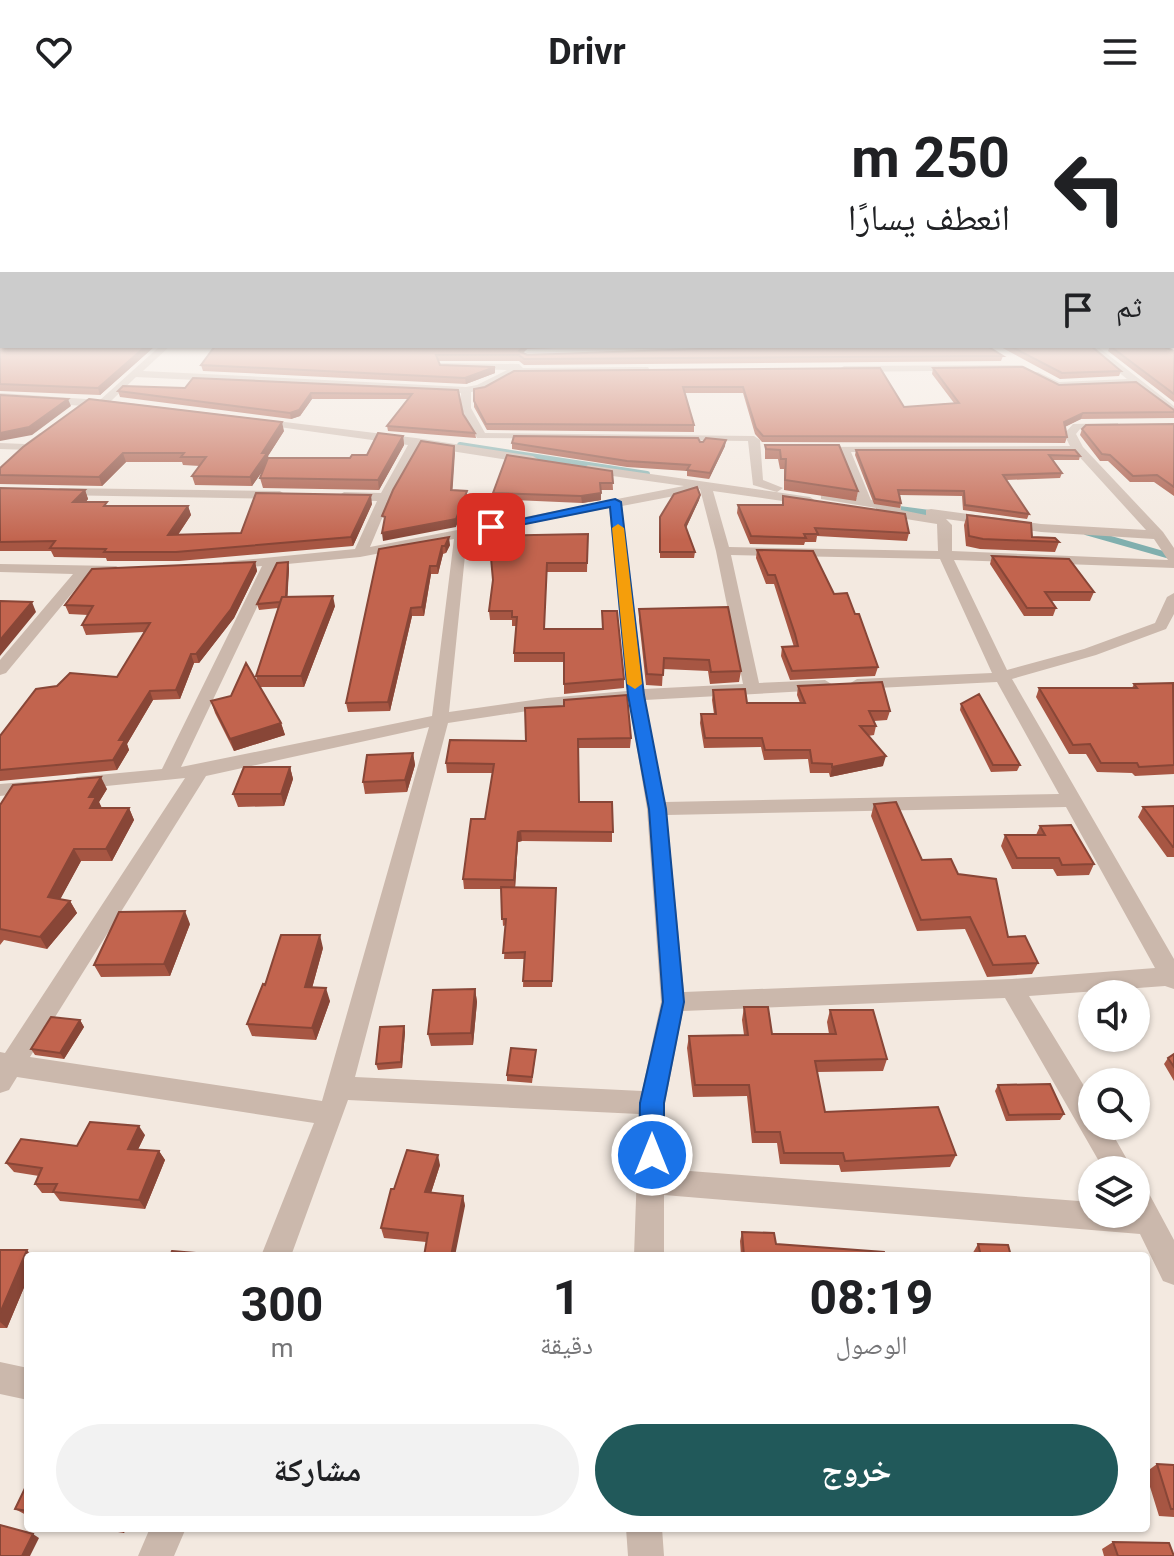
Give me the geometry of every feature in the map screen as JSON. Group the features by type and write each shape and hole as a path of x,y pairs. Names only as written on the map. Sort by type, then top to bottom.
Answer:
{"street":[{"path":"77,410 84,404"},
{"path":"126,404 416,441 550,463"},
{"path":"466,404 481,436 735,435 754,440 757,482 761,485 1041,528 1158,535"},
{"path":"1130,425 1077,426 1070,434 1078,449 1158,535 1174,561"},
{"path":"9,461 52,429"},
{"path":"360,553 385,497 416,441"},
{"path":"0,446 27,448"},
{"path":"755,448 770,448"},
{"path":"800,449 1078,449"},
{"path":"844,450 866,503"},
{"path":"581,467 941,521 945,525 945,555 1002,677 1172,978 673,1002"},
{"path":"208,566 360,553 705,486"},
{"path":"705,486 723,551 752,689"},
{"path":"46,491 292,495"},
{"path":"323,496 385,497"},
{"path":"615,502 636,695 657,809 673,1002 652,1103 649,1252"},
{"path":"278,1252 335,1101 440,719 461,533"},
{"path":"723,551 1174,561"},
{"path":"168,775 271,563"},
{"path":"0,568 82,572 129,570"},
{"path":"0,670 82,572"},
{"path":"0,790 199,771 440,719 547,703 636,695 1002,677 1090,652 1161,626 1174,597"},
{"path":"1161,626 1174,641"},
{"path":"199,771 4,1070 335,1101 652,1103"},
{"path":"657,809 1074,800"},
{"path":"1012,988 1078,1100"},
{"path":"652,1181 1078,1206"},
{"path":"1150,1224 1174,1270"},
{"path":"0,1378 24,1383"},
{"path":"156,1556 166,1532"},
{"path":"644,1532 646,1556"}],"building":[{"path":"0,404 61,404 29,427 0,433"},
{"path":"82,404 129,404 282,422 262,453 267,453 250,477 192,476 206,457 181,457 184,453 123,453 99,477 0,475 0,468 23,447"},
{"path":"218,404 303,404 299,410 290,413"},
{"path":"404,404 461,404 463,414 475,433 387,426"},
{"path":"475,404 688,404 694,425 486,424"},
{"path":"748,404 902,404 904,407 949,404 1166,404 1174,412 1083,413 1064,422 1067,437 763,436 756,428"},
{"path":"1174,424 1174,487 1157,475 1133,476 1110,455 1102,454 1082,429 1086,425"},
{"path":"378,433 403,436 378,480 260,478 268,458 350,458 352,455 367,455"},
{"path":"514,436 698,438 700,442 706,438 726,440 710,473 687,470 690,465 627,461 512,443"},
{"path":"421,441 454,446 451,490 467,491 456,519 382,533 385,517 382,516 393,490"},
{"path":"765,445 839,445 858,491 785,480 786,459 781,459 780,450 766,449"},
{"path":"856,450 1075,450 1080,456 1049,455 1062,473 1003,475 1029,514 965,505 964,491 898,490 901,503 875,499"},
{"path":"507,455 612,471 613,483 600,483 601,493 581,496 493,493"},
{"path":"697,487 700,495 685,525 695,552 660,552 660,517 674,494"},
{"path":"0,488 85,490 73,502 107,502 104,506 188,506 168,535 241,533 256,493 371,495 351,537 176,552 104,552 106,549 50,548 55,541 0,542"},
{"path":"783,496 905,514 909,533 815,528 818,534 804,534 806,538 751,536 738,505 783,505"},
{"path":"967,515 1031,523 1032,537 1055,538 1059,542 969,536"},
{"path":"588,534 587,563 547,563 544,629 603,629 602,611 617,611 624,679 564,684 564,653 514,653 517,617 512,617 512,611 489,611 493,580 489,536"},
{"path":"449,537 442,546 437,566 430,566 422,607 411,608 388,702 346,703 379,549"},
{"path":"757,550 813,551 834,594 847,593 855,614 859,614 878,667 792,671 782,647 798,646 795,634 775,575 768,575"},
{"path":"992,556 1069,559 1094,592 1045,592 1056,608 1027,608"},
{"path":"255,562 231,609 196,654 191,654 176,690 150,691 119,740 125,740 113,760 0,770 0,736 36,689 57,686 70,673 117,677 150,623 82,625 93,606 65,605 92,569"},
{"path":"288,562 286,597 282,597 280,602 257,604 277,563"},
{"path":"333,596 301,676 256,676 282,597"},
{"path":"0,601 32,602 0,640"},
{"path":"728,607 741,671 711,672 709,660 664,658 663,675 647,674 639,609"},
{"path":"246,663 281,723 230,739 211,701 231,696"},
{"path":"882,682 890,711 869,711 876,726 860,726 886,756 832,767 832,764 812,763 810,750 765,750 762,738 705,738 701,714 716,714 713,690 745,689 747,703 805,703 798,686"},
{"path":"1173,683 1174,765 1139,767 1137,763 1101,763 1090,744 1073,745 1039,688 1137,688 1134,684"},
{"path":"979,694 1020,765 993,765 961,704"},
{"path":"627,695 631,738 578,739 579,802 612,802 613,832 521,831 518,832 514,880 463,879 471,819 485,819 494,764 446,763 450,740 526,741 525,708 564,706 564,700"},
{"path":"413,753 405,780 363,782 367,755"},
{"path":"244,767 290,767 281,794 233,794"},
{"path":"101,777 89,797 96,797 90,808 129,808 106,849 74,849 48,897 70,901 40,937 0,929 0,805 13,785"},
{"path":"896,802 922,860 951,859 958,874 996,879 1008,937 1025,936 1038,963 993,965 970,917 921,920 874,804"},
{"path":"1174,806 1174,847 1173,847 1143,807"},
{"path":"1071,825 1094,864 1062,865 1059,858 1017,858 1005,835 1045,835 1040,826"},
{"path":"501,887 556,888 552,981 523,981 525,952 503,953 506,919 502,919"},
{"path":"185,911 164,964 94,965 119,912"},
{"path":"281,935 320,935 305,987 326,988 312,1028 247,1024 265,985"},
{"path":"475,989 471,1033 428,1034 433,990"},
{"path":"744,1007 768,1007 772,1034 836,1034 830,1010 873,1010 887,1059 815,1061 825,1112 938,1107 956,1155 845,1161 843,1153 784,1153 780,1132 755,1132 749,1085 695,1085 689,1036 748,1035"},
{"path":"51,1017 80,1020 60,1053 31,1049"},
{"path":"404,1026 401,1062 376,1064 380,1027"},
{"path":"511,1048 536,1050 532,1077 507,1075"},
{"path":"1050,1084 1064,1114 1009,1115 998,1085"},
{"path":"90,1122 139,1126 128,1149 159,1151 139,1200 53,1192 57,1184 35,1184 42,1168 6,1163 21,1139 77,1146"},
{"path":"407,1150 438,1155 425,1192 463,1196 452,1252 425,1252 428,1233 381,1228 391,1189 394,1189"},
{"path":"742,1232 774,1233 776,1244 884,1252 744,1252"},
{"path":"978,1244 1008,1245 1010,1252 980,1252"},
{"path":"0,1250 27,1250 24,1252 0,1313"},
{"path":"1157,1464 1174,1465 1174,1509 1171,1509"},
{"path":"24,1490 24,1510 15,1509"},
{"path":"0,1525 33,1534 22,1556 0,1556"},
{"path":"1113,1542 1169,1543 1174,1556 1118,1556"}],"waterway":[{"path":"460,445 647,474"},
{"path":"892,508 937,514"},
{"path":"1086,532 1174,557"}],"slow traffic":[{"path":"618,528 635,684"}],"route":[{"path":"491,527 615,502 636,695 657,809 673,1002 652,1103 652,1155"}]}
